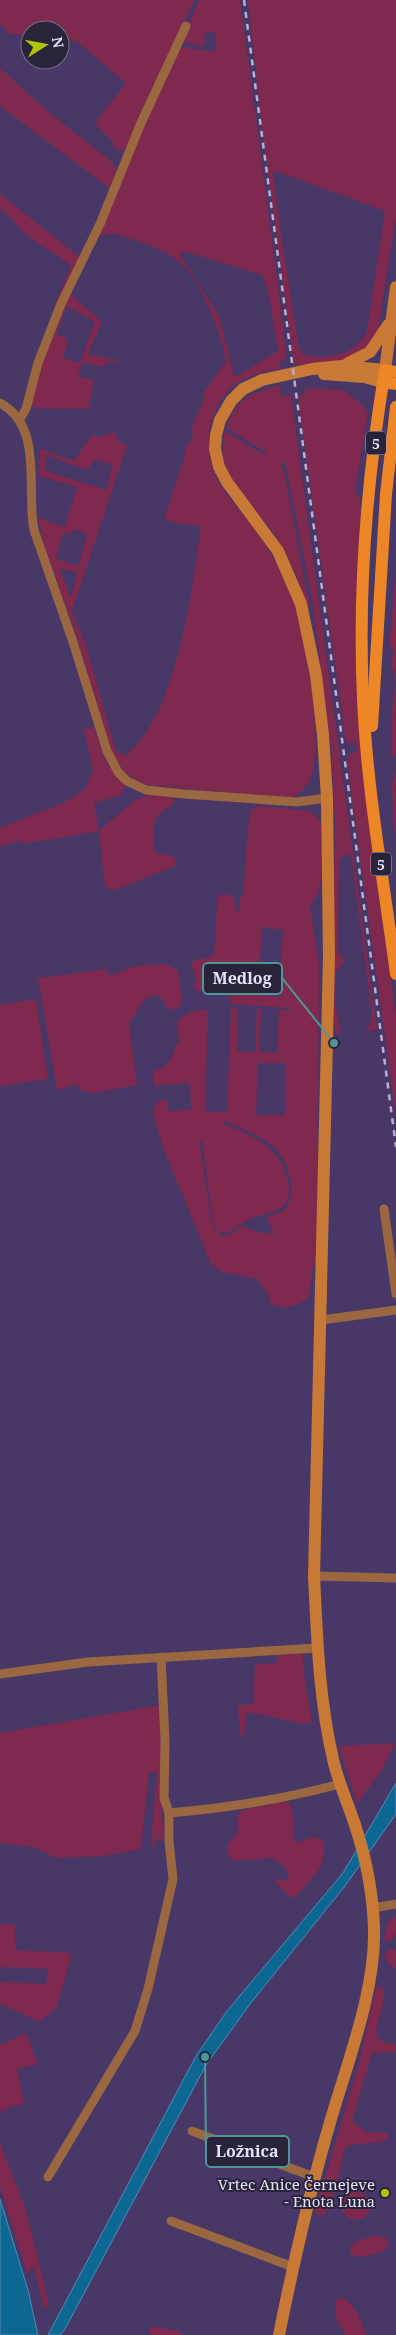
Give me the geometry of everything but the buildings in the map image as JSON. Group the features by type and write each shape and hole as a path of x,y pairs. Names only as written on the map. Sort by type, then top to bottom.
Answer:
{"main road":[{"name":"5","path":"390,377 370,492 363,602 363,699 396,974"},
{"name":"5","path":"368,753 372,728 386,494 396,407"}],"street":[{"path":"20,419 26,410 38,363 61,304 100,224 141,123 186,26"},
{"path":"390,377 392,318 396,287"},
{"path":"342,366 370,352 392,318"},
{"path":"279,2335 314,2177 370,1978 373,1957 373,1908 369,1882 353,1818 340,1784 329,1736 317,1648 314,1576 321,1320 325,1056 328,1018 329,901 327,798 316,675 301,604 278,551 227,482 219,467 216,449 220,420 236,395 262,380 296,372 342,366 364,366 390,377"},
{"path":"296,372 390,377"},
{"path":"0,403 15,413 20,419 28,444 31,514 34,530 74,642 107,751 118,772 136,786 165,792 298,802 327,798"},
{"path":"384,1209 396,1294"},
{"path":"321,1320 396,1310"},
{"path":"314,1576 396,1578"},
{"path":"0,1674 88,1662 317,1648"},
{"path":"48,2177 135,2031 148,1989 173,1879 169,1841 169,1813 164,1798 165,1740 161,1657"},
{"path":"169,1813 242,1805 304,1794 340,1784"},
{"path":"373,1908 396,1904"},
{"path":"192,2131 314,2177"},
{"path":"171,2221 293,2267"}],"shaded area":[{"path":"0,0 194,0 127,149 115,150 114,143 95,123 126,83 76,41 70,40 70,20 20,20 20,35 10,34 0,24"},
{"path":"199,0 240,0 281,308 286,359 280,361 279,369 246,378 227,393 214,414 209,440 209,453 219,483 268,549 287,585 307,651 313,690 315,756 313,771 307,785 296,795 289,798 147,785 132,778 121,768 114,759 74,628 45,548 38,518 65,527 77,487 39,476 40,449 74,461 92,435 99,437 115,432 119,443 127,445 72,611 86,645 114,745 117,752 125,756 143,736 158,711 180,649 193,583 201,526 176,523 164,519 184,459 185,450 193,437 192,426 203,402 203,394 224,364 227,364 210,310 196,282 181,263 158,249 132,239 112,234 96,236 127,160 180,47 215,52 216,33 205,32 204,47 184,42 183,38","holes":["183,251 262,275 268,290 278,351 237,376 234,375 219,316 180,255","45,455 88,470 94,460 112,464 107,490 45,471","73,529 87,533 79,566 56,559 63,533 70,535","59,569 77,572 71,597"]},
{"path":"248,0 396,0 396,216 378,330 369,347 348,360 301,367 300,364 294,364 260,112","holes":["273,170 385,211 367,331 363,339 339,354 320,357 302,354 299,349"]},
{"path":"0,68 51,114 112,162 116,170 112,190 0,106"},
{"path":"0,194 80,257 56,311 53,310 71,265 28,236 0,209"},
{"path":"68,292 102,322 88,354 119,361 118,363 106,362 104,367 82,362 78,376 94,381 88,409 34,408 31,401 33,386","holes":["67,306 95,322 80,363 63,358 68,339 56,334"]},
{"path":"280,385 281,397 291,395 377,1030 364,1031 370,1026 372,1016 351,855 344,855 339,862 338,952 344,959 344,963 336,971 336,1008 341,1033 336,1034 332,1007 335,822 331,747 312,598 285,461 281,465 284,471 309,610 299,581 286,554 276,537 230,475 225,465 223,454 225,431 266,456 267,453 226,427 236,409 247,398"},
{"path":"305,388 343,390 363,405 368,414 356,485 356,494 359,496 361,513 355,654 360,732 396,1017 396,1116 347,755 357,752 356,742 346,743 298,397 305,393"},
{"path":"396,569 396,685 391,662 394,650 389,647"},
{"path":"396,685 395,758 391,755 393,697"},
{"path":"94,727 105,759 111,769 126,784 121,795 94,803 99,831 22,844 21,840 0,847 0,828 65,802 85,789 93,771 84,729"},
{"path":"396,768 396,854 392,785"},
{"path":"148,795 173,797 174,804 157,818 153,834 154,850 157,853 172,856 176,860 175,866 115,890 105,887 99,831 135,800"},
{"path":"257,806 310,811 318,818 321,825 321,879 315,899 310,906 319,965 317,1260 313,1265 309,1297 301,1303 284,1307 270,1303 268,1293 257,1279 222,1272 211,1264 164,1150 153,1113 156,1103 166,1099 169,1112 191,1109 190,1083 154,1086 153,1071 162,1068 172,1058 176,1043 179,1043 177,1021 190,1012 208,1009 205,1112 227,1112 231,1007 238,1008 237,1052 255,1052 257,1009 261,1009 259,1052 277,1053 279,1010 289,1010 290,1008 230,1004 231,992 207,993 198,991 194,988 196,976 191,966 193,961 214,956 218,895 234,895 235,910 239,911 239,896 243,896 251,809","holes":["262,927 283,930 279,997 258,994","258,1063 285,1063 285,1115 256,1115","224,1121 264,1140 280,1154 288,1169 291,1187 289,1203 285,1209 267,1216 273,1233 261,1233 242,1226 229,1235 221,1235 212,1224 199,1140 202,1141 213,1222 219,1231 227,1233 250,1219 282,1207 288,1199 289,1193 289,1184 285,1170 273,1152 255,1138 223,1124"]},
{"path":"167,964 178,971 182,1000 178,1008 171,1010 166,1007 158,995 151,996 143,1001 129,1022 137,1085 94,1093 80,1090 77,1084 57,1090 38,978 108,969 107,975 111,975 136,966"},
{"path":"36,999 48,1079 0,1086 0,1005"},
{"path":"303,1654 304,1675 312,1722 305,1724 246,1713 244,1734 240,1737 238,1705 253,1704 255,1664 277,1663 277,1655"},
{"path":"161,1705 160,1792 164,1839 155,1839 156,1845 152,1846 153,1813 158,1773 149,1772 141,1849 103,1856 56,1858 34,1847 0,1843 0,1733"},
{"path":"395,1743 381,1771 357,1804 339,1746"},
{"path":"285,1801 291,1805 294,1824 293,1839 298,1843 308,1838 316,1838 323,1841 324,1850 318,1871 297,1896 291,1898 275,1882 277,1879 284,1881 289,1879 286,1869 278,1861 271,1858 234,1861 228,1855 228,1845 238,1831 237,1816 243,1810"},
{"path":"396,1916 396,1933 392,1940 387,1941 384,1938 386,1928"},
{"path":"0,1924 15,1925 15,1950 72,1953 57,2007 40,2022 0,2004 0,1982 46,1984 48,1969 0,1967"},
{"path":"391,1949 396,1950 396,1970 386,1960 386,1952"},
{"path":"380,1986 384,1989 384,1996 377,2026 377,2037 383,2042 396,2045 396,2052 372,2053 352,2121 366,2132 388,2133 389,2139 355,2144 345,2148 331,2204 325,2214 319,2216 315,2212 359,2063 376,1988"},
{"path":"26,2033 38,2064 17,2069 24,2104 12,2106 0,2112 0,2045"},
{"path":"0,2143 26,2210 49,2305 44,2308 34,2267 27,2273 0,2187"},
{"path":"356,2192 366,2196 370,2206 366,2216 356,2220 346,2216 342,2206 346,2196"},
{"path":"375,2236 383,2237 389,2241 388,2247 368,2256 355,2257 350,2253 352,2245 362,2239"},
{"path":"341,2298 354,2308 367,2335 345,2335 336,2317 335,2301"},
{"path":"151,2326 182,2332 182,2335 149,2335"}],"water":[{"path":"396,1783 396,1814 345,1886 250,2004 206,2065 65,2329 60,2335 48,2335 196,2056 227,2011 343,1873"},
{"path":"0,2199 28,2290 38,2335 0,2335"}],"railway":[{"path":"244,0 396,1147"}],"place":[{"name":"Medlog","path":"334,1043"},
{"name":"Ložnica","path":"205,2057"},
{"name":"Vrtec Anice Černejeve - Enota Luna","path":"385,2193"}]}
